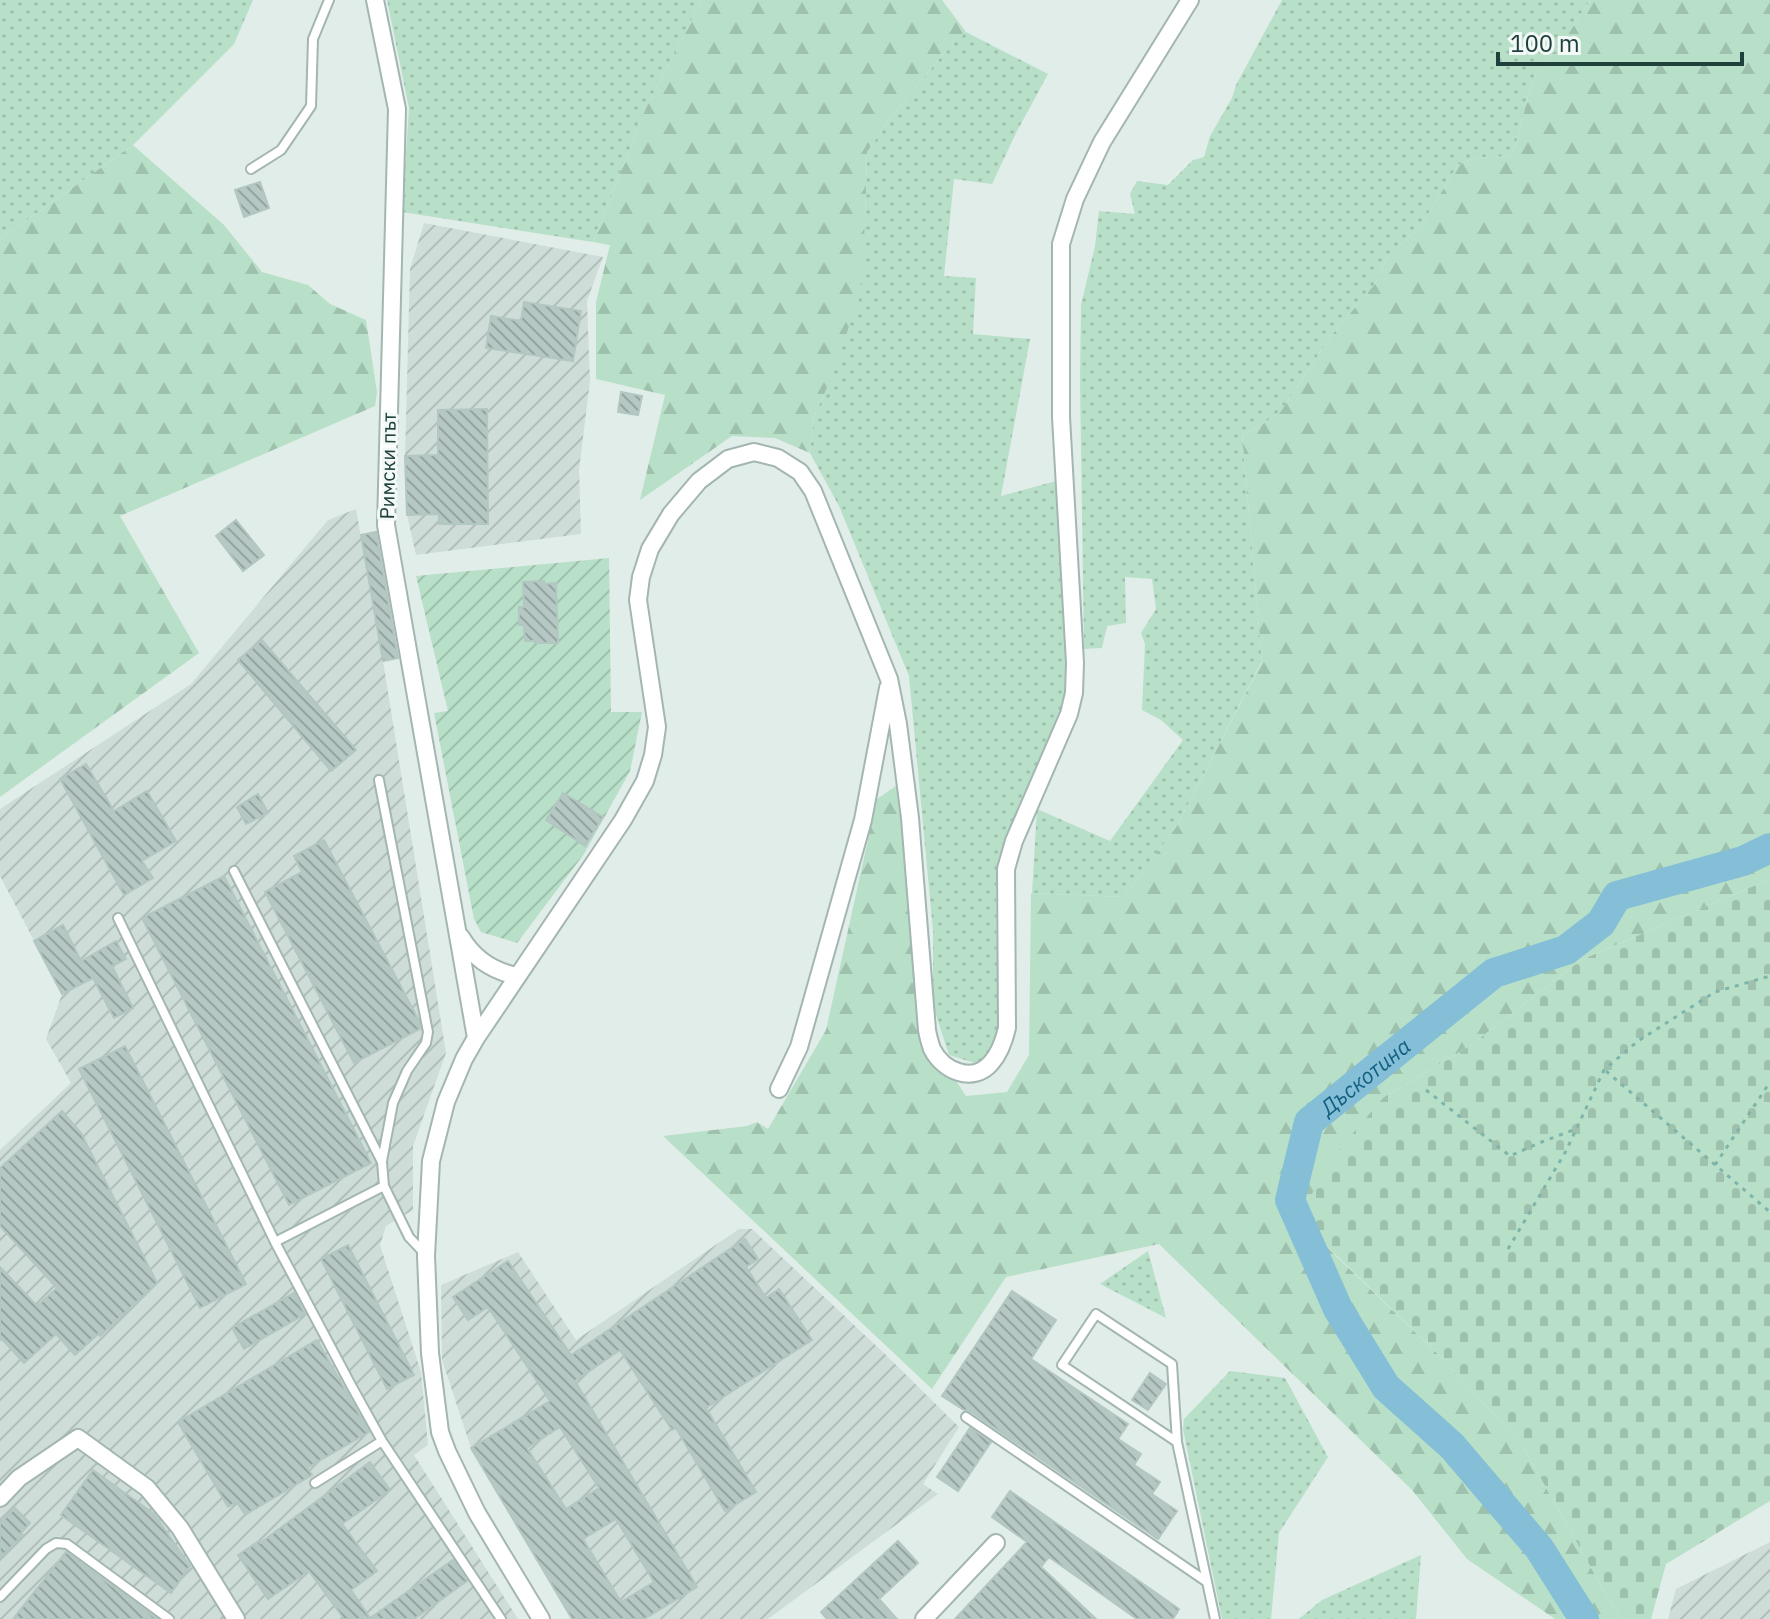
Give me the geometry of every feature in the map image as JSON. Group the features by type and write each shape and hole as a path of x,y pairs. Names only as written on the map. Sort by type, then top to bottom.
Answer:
{"street":[{"name":"Римски път","path":"375,0 397,109 386,525 476,1038"},
{"path":"541,1619 465,1492 440,1432 430,1353 426,1256 431,1161 455,1080 476,1038 623,820 645,781 657,727 638,600 650,549 671,514 699,481 728,459 754,452 778,458 800,472 813,491 889,679 910,818 927,1030 932,1049 944,1064 958,1073 974,1074 990,1066 1002,1047 1007,1028 1006,869 1014,841 1069,714 1074,693 1075,663 1061,417 1061,244 1075,199 1102,142 1190,0"},
{"path":"779,1089 799,1047 863,820 889,679"},
{"name":"Римски път","path":"457,928 469,950 479,959 498,971 517,976"},
{"path":"0,1498 19,1478 78,1438 147,1488 180,1528 236,1619"},
{"path":"924,1619 996,1543"}],"lane":[{"path":"251,169 281,150 311,106 313,39 329,0"},
{"path":"379,780 428,1032 426,1043 407,1071 393,1103 382,1162 384,1186 409,1237 426,1256"},
{"path":"234,871 382,1162"},
{"path":"118,918 275,1242 382,1441 501,1619"},
{"path":"275,1242 384,1186"},
{"path":"1177,1442 1062,1365 1096,1314 1172,1364 1177,1442 1215,1619"},
{"path":"966,1417 1207,1583"},
{"path":"315,1483 382,1441"},
{"path":"0,1597 46,1549 56,1543 67,1544 169,1619"}],"path":[{"path":"1508,1249 1566,1151 1604,1070 1638,1041 1715,992 1770,976"},
{"path":"1604,1070 1770,1212"},
{"path":"1715,1165 1770,1082"},
{"path":"1426,1090 1510,1156 1576,1129"}],"shaded area":[{"path":"424,223 603,257 587,301 590,381 579,470 581,534 416,555 407,515 405,456 410,269"},
{"path":"356,509 446,1053 413,1146 413,1210 386,1226 380,1245 421,1372 428,1445 414,1455 518,1619 0,1619 0,1150 71,1083 46,1039 62,994 0,876 0,809 191,684 328,520"},
{"path":"739,1229 752,1229 959,1427 923,1484 938,1494 768,1619 572,1619 471,1448 442,1360 441,1285 518,1252 576,1340"},
{"path":"1770,1542 1770,1619 1668,1619 1676,1589"}],"green space":[{"path":"0,0 253,0 234,44 133,145 0,239"},
{"path":"387,0 702,0 646,108 593,242 402,212 409,108"},
{"path":"702,0 942,0 966,32 953,42 888,121 867,152 860,296 814,416 810,453 775,438 732,436 640,500 665,395 596,379 596,302 610,245 593,242 646,108"},
{"path":"1282,0 1590,0 1562,44 1539,67 1511,156 1475,158 1458,165 1420,227 1388,256 1375,284 1331,336 1281,411 1242,435 1262,661 1177,826 1124,897 1032,893 1037,809 1110,841 1183,740 1161,720 1142,710 1145,644 1141,633 1156,609 1152,579 1125,577 1126,623 1107,626 1102,648 1084,649 1081,305 1095,246 1099,211 1135,214 1130,194 1137,181 1168,185 1193,160 1204,157 1210,136"},
{"path":"1590,0 1770,0 1770,879 1581,960 1470,1046 1384,1097 1300,1219 1439,1355 1522,1445 1620,1619 1555,1619 1467,1559 1412,1490 1159,1244 1006,1277 932,1389 663,1136 747,1126 757,1122 768,1129 826,1030 877,799 903,781 930,1041 966,1096 1007,1092 1029,1055 1031,893 1124,897 1177,826 1262,662 1242,435 1281,411 1331,336 1375,284 1388,256 1420,227 1458,165 1475,158 1511,156 1539,67 1562,44"},
{"path":"966,32 1048,74 992,184 954,179 944,276 976,278 973,334 1030,339 1001,496 1063,479 1073,645 1063,715 1013,828 996,884 998,1041 978,1064 949,1055 933,1006 933,931 909,676 839,506 810,453 814,416 827,388 865,223 867,152 888,121 953,42"},
{"path":"133,145 224,225 262,272 308,285 330,304 366,320 377,392 375,406 120,516 199,653 0,797 0,239"},
{"path":"609,558 611,712 642,712 630,771 584,854 517,943 481,932 474,919 434,713 448,711 416,576"},
{"path":"1770,879 1770,1501 1666,1564 1651,1619 1620,1619 1522,1445 1439,1355 1300,1220 1325,1166 1384,1097 1470,1046 1581,960"},
{"path":"1148,1251 1166,1318 1100,1284"},
{"path":"1230,1371 1285,1378 1328,1457 1279,1533 1271,1619 1222,1619 1183,1429 1184,1419"},
{"path":"1421,1555 1416,1619 1299,1619 1322,1600"}],"building":[{"path":"260,182 269,208 244,217 235,190"},
{"path":"524,302 581,311 573,361 486,348 491,316 521,321"},
{"path":"621,392 642,396 638,415 618,412"},
{"path":"487,409 488,524 439,524 439,514 407,515 405,456 438,455 438,410"},
{"path":"236,520 264,555 243,571 216,536"},
{"path":"376,532 398,658 383,661 361,535"},
{"path":"544,581 544,584 556,583 558,643 525,641 524,625 519,625 519,607 524,607 523,582"},
{"path":"262,640 356,750 331,771 238,660"},
{"path":"86,764 114,811 147,791 176,841 142,861 153,878 124,895 60,779"},
{"path":"563,793 603,817 585,846 546,820"},
{"path":"258,794 268,813 246,824 237,807"},
{"path":"324,840 419,1021 420,1029 354,1063 265,892 302,872 294,856"},
{"path":"224,876 371,1163 289,1205 142,918"},
{"path":"63,925 81,961 116,941 126,959 112,966 133,1008 114,1018 93,978 62,994 34,941"},
{"path":"125,1046 246,1284 200,1308 79,1069"},
{"path":"62,1111 81,1133 157,1283 75,1355 56,1334 24,1363 0,1337 0,1267 37,1306 57,1288 0,1226 0,1168"},
{"path":"745,1239 758,1259 746,1267 766,1298 779,1289 812,1340 706,1408 756,1492 725,1511 676,1428 672,1430 620,1350 575,1381 697,1587 644,1619 572,1619 471,1448 550,1401 488,1307 468,1320 453,1297 508,1261 571,1355","holes":["560,1427 599,1488 566,1509 527,1448","616,1519 654,1582 621,1602 583,1539"]},
{"path":"348,1245 414,1375 387,1389 321,1259"},
{"path":"1012,1291 1056,1320 1031,1359 1128,1424 1118,1439 1141,1454 1134,1465 1160,1482 1152,1494 1177,1511 1158,1539 970,1411 942,1396"},
{"path":"294,1293 305,1314 244,1349 232,1328"},
{"path":"317,1340 369,1432 307,1468 312,1475 245,1515 237,1502 228,1507 178,1422"},
{"path":"1150,1373 1166,1384 1148,1410 1132,1400"},
{"path":"970,1428 991,1442 958,1491 937,1477"},
{"path":"370,1462 390,1490 342,1524 377,1571 351,1590 370,1618 453,1560 467,1581 414,1619 344,1619 309,1571 268,1599 238,1555 260,1543"},
{"path":"93,1470 154,1514 190,1566 171,1593 61,1515"},
{"path":"1010,1491 1179,1609 1173,1619 1137,1619 1049,1557 1041,1567 1096,1619 955,1619 1027,1542 992,1517"},
{"path":"15,1508 30,1523 21,1533 23,1535 0,1558 0,1523"},
{"path":"898,1541 918,1563 879,1599 897,1619 827,1619 821,1612"},
{"path":"66,1552 157,1619 13,1619"}],"waterway":[{"name":"Дъскотина","path":"1584,1619 1539,1548 1452,1446 1386,1387 1338,1309 1290,1200 1309,1122 1494,973 1566,950 1601,923 1617,896 1743,861 1770,848"}]}
